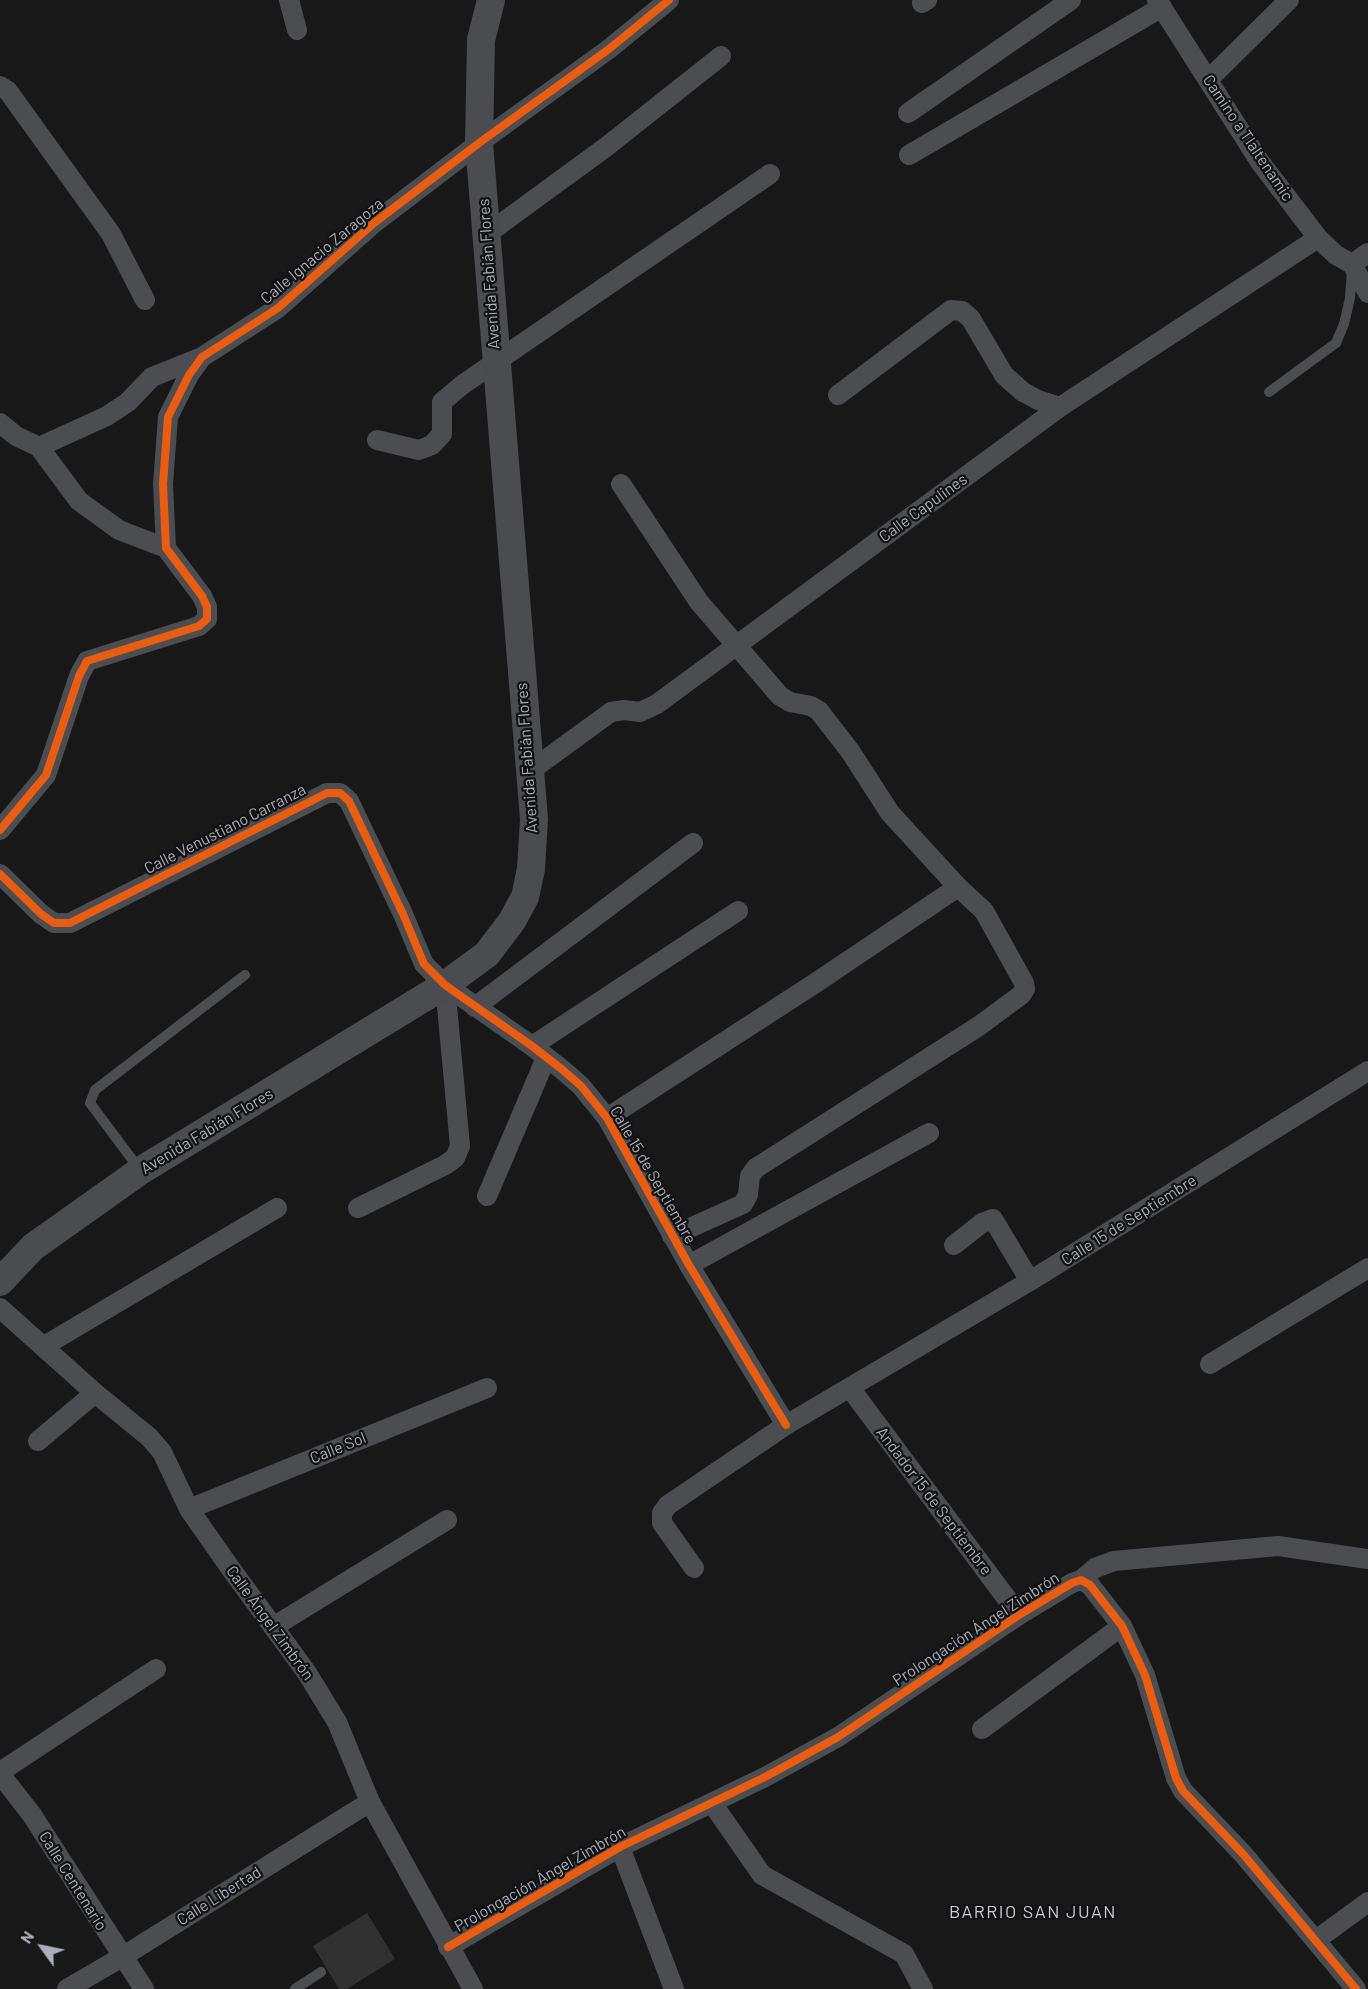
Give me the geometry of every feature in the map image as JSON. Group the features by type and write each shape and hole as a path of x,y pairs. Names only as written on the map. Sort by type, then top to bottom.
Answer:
{"main road":[{"name":"Avenida Fabián Flores","path":"0,1282 33,1247 140,1171 445,985 487,954 512,921 525,897 531,869 534,819 479,143 481,40 491,0"}],"street":[{"path":"289,0 297,30"},
{"name":"Calle Ignacio Zaragoza","path":"166,548 163,484 168,417 189,375 202,357 278,308 374,223 479,143 609,49 669,0"},
{"path":"908,113 1071,0"},
{"path":"1208,80 1289,0"},
{"path":"909,155 1159,4"},
{"name":"Camino a Tlaltenamic","path":"1159,4 1260,162 1318,238 1336,255 1360,259"},
{"path":"487,234 606,147 721,56"},
{"path":"0,86 8,91 111,234 145,300"},
{"path":"377,440 418,450 432,445 442,434 442,402 462,385 770,174"},
{"name":"Calle Capulines","path":"530,771 611,712 624,710 640,712 657,704 1060,407 1318,238"},
{"path":"1360,259 1368,293"},
{"path":"838,395 951,310 962,311 971,319 1004,375 1023,392 1060,407"},
{"path":"39,447 108,416 128,402 152,377 202,357"},
{"path":"0,423 16,436 39,447 79,501 119,530 166,548 178,566 195,584 207,607 207,619 199,626 87,661 46,775 0,830"},
{"path":"621,484 699,602 780,696 790,702 811,706 819,711 850,751 890,813 958,887 984,911 1024,983 1025,989 1021,995 979,1026 756,1168 750,1176 748,1195 743,1204 672,1236"},
{"name":"Calle Venustiano Carranza","path":"0,874 41,914 54,923 70,923 327,793 340,793 349,801 403,914 424,964 445,985"},
{"path":"475,1007 693,843"},
{"path":"607,1118 817,982 958,887"},
{"path":"487,1196 539,1052 738,911"},
{"path":"358,1208 445,1165 455,1158 460,1146 445,985"},
{"name":"Calle 15 de Septiembre","path":"445,985 539,1052 581,1086 607,1118 672,1236 786,1425 1030,1281 1368,1071"},
{"path":"689,1265 929,1133"},
{"path":"44,1346 278,1208"},
{"path":"954,1245 982,1223 993,1219 1030,1281"},
{"path":"1210,1364 1368,1268"},
{"name":"Calle Ángel Zimbrón","path":"0,1308 95,1393 149,1437 162,1452 189,1509 307,1673 337,1722 370,1802 473,1989"},
{"name":"Calle Sol","path":"189,1509 487,1388"},
{"name":"Andador 15 de Septiembre","path":"850,1388 1019,1615"},
{"path":"38,1441 95,1393"},
{"path":"694,1569 662,1523 662,1513 668,1505 786,1425"},
{"path":"273,1627 447,1520"},
{"path":"1081,1580 1095,1568 1114,1561 1278,1546 1368,1559"},
{"name":"Prolongación Ángel Zimbrón","path":"448,1947 620,1847 712,1803 838,1737 1019,1615 1072,1583 1081,1580 1090,1586 1122,1626 1145,1675 1176,1778 1183,1791 1243,1854 1356,1989"},
{"path":"982,1729 1122,1626"},
{"path":"0,1773 156,1669"},
{"name":"Calle Centenario","path":"0,1773 32,1815 144,1989"},
{"name":"Calle Libertad","path":"67,1989 370,1802"},
{"path":"712,1803 762,1875 903,1954 923,1989"},
{"path":"620,1847 674,1989"},
{"path":"1316,1940 1368,1902"}],"lane":[{"path":"1269,392 1336,343 1344,324 1360,259"},
{"path":"140,1171 90,1104 95,1090 245,975"},
{"path":"295,1989 321,1972"}],"building":[{"path":"367,1913 395,1959 347,1989 339,1989 313,1946"}],"cycle path":[{"path":"0,830 46,775 79,676 87,661 199,626 207,619 207,607 202,596 166,548 163,484 168,417 189,375 202,357 278,308 374,223 479,143 609,49 669,0"},
{"path":"0,874 41,914 54,923 70,923 327,793 340,793 349,801 403,914 424,964 445,985 564,1071 581,1086 607,1118 689,1265 786,1425"},
{"path":"448,1947 620,1847 765,1777 838,1737 1019,1615 1072,1583 1081,1580 1090,1585 1122,1626 1145,1675 1176,1778 1183,1791 1243,1854 1356,1989"}],"district":[{"name":"BARRIO SAN JUAN","path":"1033,1912"}]}
